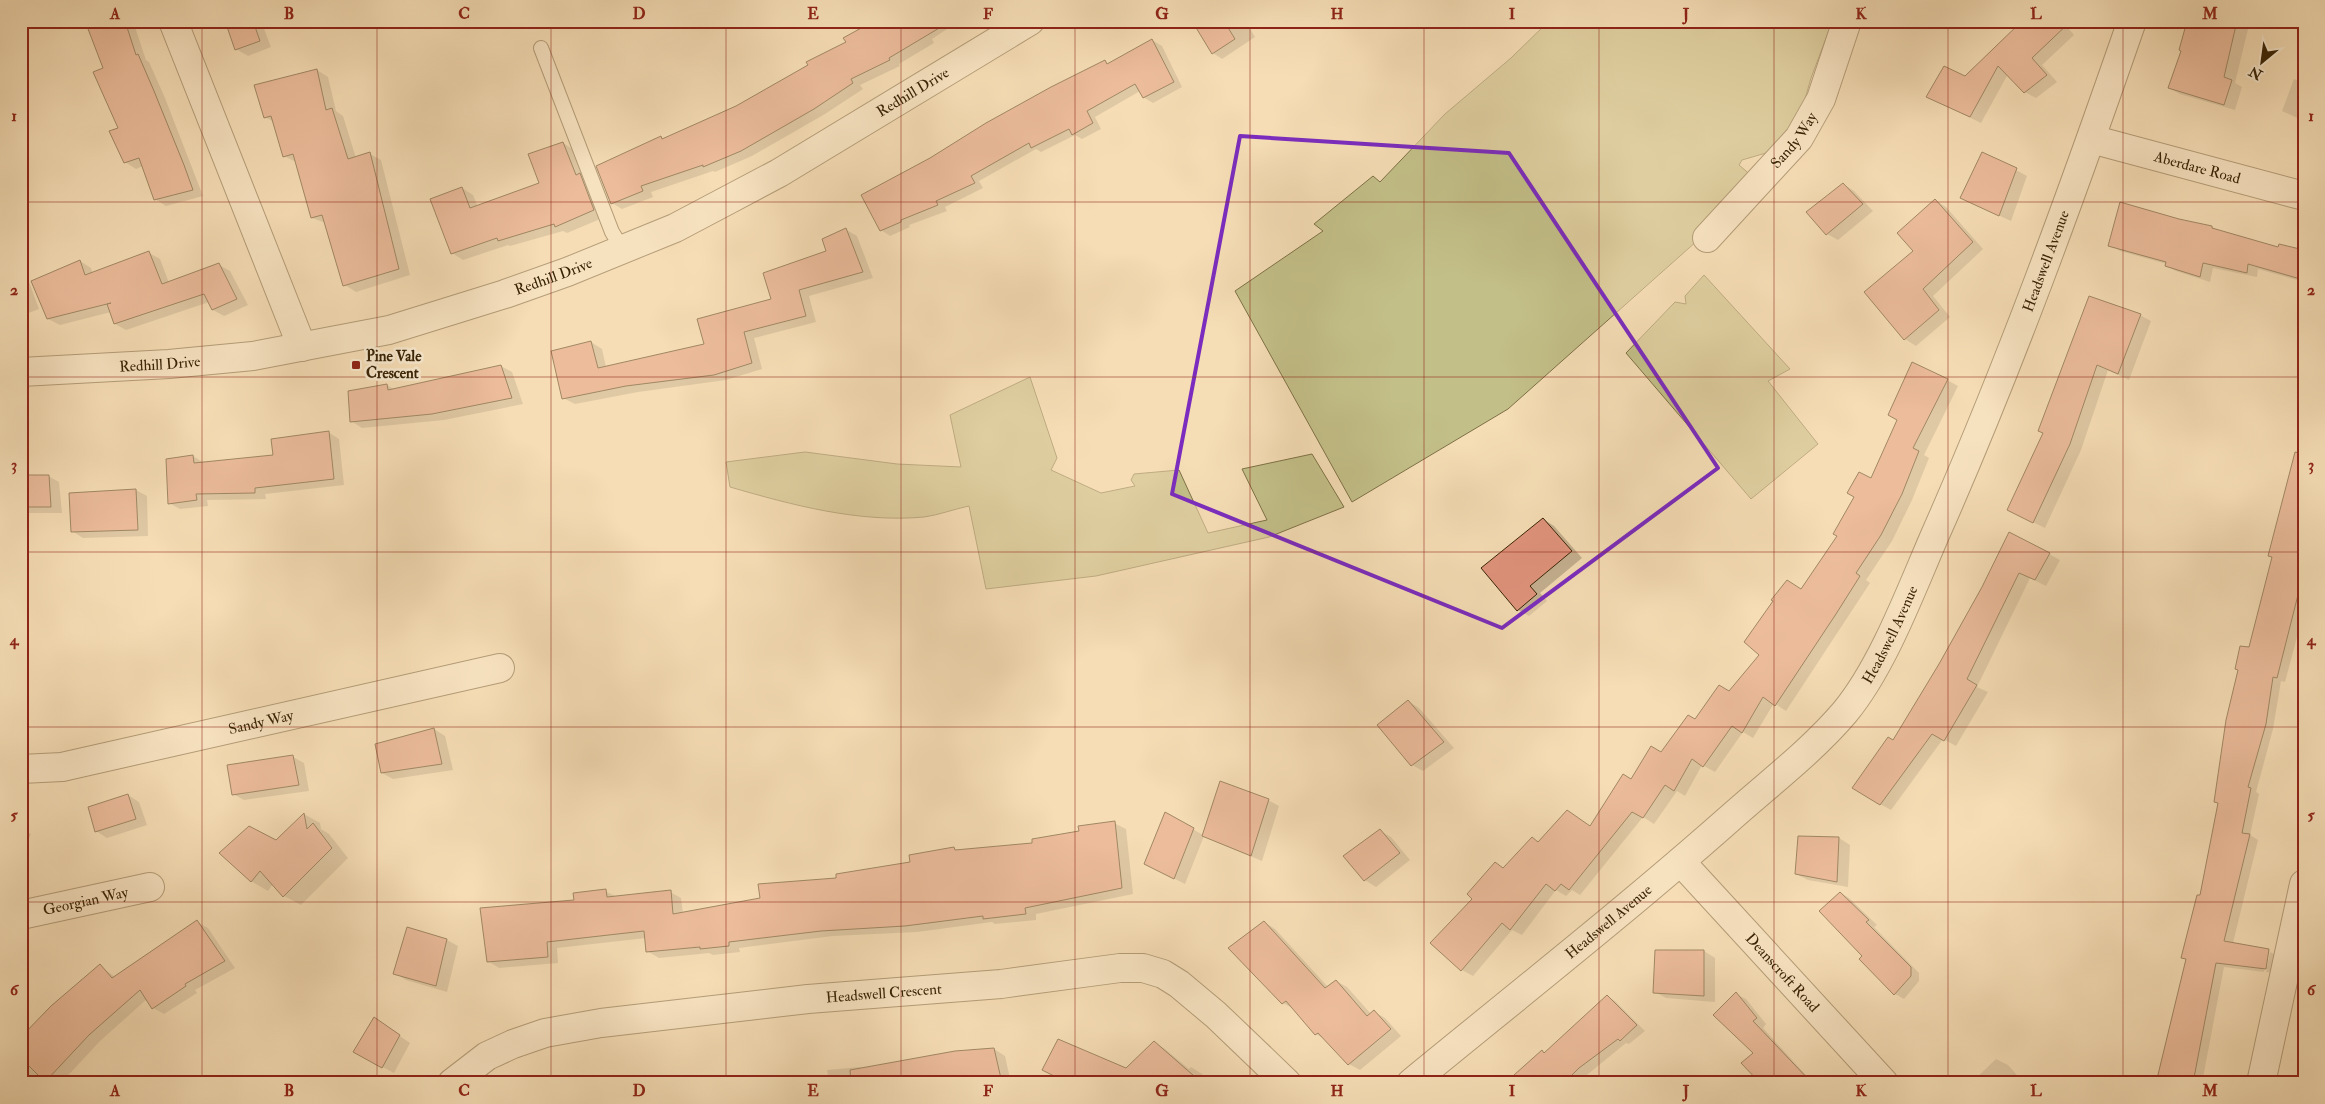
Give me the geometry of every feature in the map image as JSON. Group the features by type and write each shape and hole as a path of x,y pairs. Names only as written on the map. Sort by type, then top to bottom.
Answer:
{"street":[{"path":"173,21 302,347"},
{"name":"Redhill Drive","path":"21,372 169,364 253,356 389,330 567,272 675,228 779,174 1030,21"},
{"name":"Sandy Way","path":"1707,238 1799,138 1821,99 1847,21"},
{"name":"Headswell Avenue","path":"1412,1083 1681,862 1816,742 1845,712 1866,681 1897,621 1978,439 2091,139 2132,21"},
{"name":"Aberdare Road","path":"2091,139 2304,196"},
{"name":"Sandy Way","path":"21,770 62,767 500,668"},
{"name":"Deanscroft Road","path":"1681,862 1884,1083"},
{"path":"2260,1083 2304,884"},
{"name":"Georgian Way","path":"21,915 150,887"},
{"name":"Headswell Crescent","path":"452,1083 487,1056 513,1044 545,1033 601,1023 808,999 1001,984 1120,968 1143,968 1163,974 1179,984 1216,1015 1287,1083"}],"lane":[{"path":"541,48 612,232 623,250"}],"highlighted area":[{"path":"1240,136 1509,153 1718,468 1502,628 1172,494"}],"shaded area":[{"path":"1549,21 1827,21 1831,25 1811,78 1803,106 1780,144 1766,153 1742,160 1739,165 1761,184 1508,409 1352,502 1235,291 1323,231 1314,224 1373,176 1380,182 1445,114 1511,58"},
{"path":"1704,275 1790,369 1768,381 1818,444 1751,499 1626,353 1675,302 1686,304 1685,296"},
{"path":"1030,377 1057,458 1051,470 1101,493 1135,486 1131,480 1134,474 1179,470 1208,533 1267,520 1242,469 1312,454 1344,507 1269,537 1096,576 986,589 969,506 924,517 875,517 850,515 801,506 730,487 726,462 805,452 897,464 961,467 950,415"}],"building":[{"path":"85,21 125,21 136,55 138,54 154,91 193,190 154,200 139,158 124,163 109,131 118,128 93,72 103,68"},
{"path":"225,21 253,21 260,41 235,50"},
{"path":"874,21 951,21 889,58 890,60 851,79 853,83 814,109 741,151 703,167 703,165 641,186 643,191 611,204 596,166 661,136 662,139 736,106 808,65 806,62 846,42 843,38"},
{"path":"1192,21 1224,21 1235,39 1212,54"},
{"path":"2022,21 2071,21 2032,58 2047,75 2024,93 1998,66 1970,117 1926,97 1944,66 1965,76"},
{"path":"2187,21 2237,21 2224,77 2232,80 2224,105 2168,88 2181,51 2179,50"},
{"path":"1152,39 1174,82 1143,98 1135,84 1087,111 1093,123 1072,135 1069,129 1031,148 1029,143 971,176 975,183 936,201 938,205 880,231 861,195 930,158 986,123 1051,87 1105,60 1107,64"},
{"path":"317,69 326,110 332,108 348,159 370,152 399,269 343,286 322,215 311,218 293,154 283,157 271,116 264,118 254,85"},
{"path":"563,142 576,175 580,173 594,210 555,227 554,224 498,241 497,238 451,254 430,199 462,187 470,208 539,183 528,154"},
{"path":"1982,152 2017,168 1999,216 1960,198"},
{"path":"1843,183 1863,204 1826,235 1806,212"},
{"path":"1935,199 1973,242 1923,289 1939,310 1904,340 1864,292 1913,251 1897,233"},
{"path":"2120,202 2179,219 2212,226 2212,228 2278,247 2279,244 2304,250 2304,280 2248,264 2247,273 2203,263 2200,277 2165,266 2166,262 2108,246"},
{"path":"846,228 863,272 799,290 806,316 744,332 752,363 714,375 626,386 562,399 551,351 591,341 598,368 704,344 697,319 771,299 763,273 826,251 822,239"},
{"path":"149,251 162,284 219,263 237,299 212,310 204,294 114,324 107,304 47,319 31,281 80,260 85,275"},
{"path":"2089,296 2141,314 2118,374 2097,365 2070,444 2033,523 2007,510 2043,433 2038,431"},
{"path":"1912,362 1948,379 1913,448 1919,451 1902,494 1881,535 1856,573 1860,576 1775,706 1763,697 1742,733 1732,726 1703,767 1692,759 1674,791 1665,785 1643,818 1632,812 1569,890 1561,884 1555,891 1546,884 1510,930 1502,923 1461,971 1430,943 1472,899 1467,894 1495,862 1503,868 1532,837 1538,842 1567,810 1590,826 1623,774 1631,779 1651,746 1661,752 1688,715 1695,719 1719,685 1729,691 1759,655 1744,642 1773,601 1771,600 1787,580 1801,589 1837,536 1833,534 1854,497 1847,493 1859,472 1871,478 1897,420 1888,415"},
{"path":"501,365 512,398 432,414 350,422 348,391 387,384 388,390"},
{"path":"329,431 334,479 255,488 255,493 196,494 197,500 168,504 166,459 193,455 194,463 273,455 271,439"},
{"path":"2295,452 2304,454 2304,561 2299,583 2301,583 2277,678 2273,677 2266,724 2248,787 2251,788 2242,833 2250,834 2224,941 2269,949 2266,969 2216,963 2193,1083 2156,1083 2186,959 2181,958 2197,895 2200,895 2218,803 2214,802 2226,720 2238,670 2235,669 2240,646 2249,647 2272,557 2268,556"},
{"path":"21,475 49,475 51,507 21,507"},
{"path":"136,489 138,530 71,532 69,493"},
{"path":"1543,518 1572,551 1530,586 1537,594 1517,611 1481,568"},
{"path":"2009,532 2050,553 2035,580 2019,573 1967,679 1977,685 1944,741 1932,734 1880,805 1852,788 1888,737 1893,740 1939,664 1982,587"},
{"path":"1408,700 1444,742 1411,766 1377,725"},
{"path":"434,728 442,764 381,773 375,744"},
{"path":"293,755 299,785 232,795 227,765"},
{"path":"1220,781 1269,799 1251,856 1202,836"},
{"path":"128,794 136,819 95,832 88,807"},
{"path":"1165,812 1194,828 1174,879 1144,864"},
{"path":"304,813 307,829 313,823 332,848 283,897 260,871 251,882 219,853 249,826 276,840"},
{"path":"1115,821 1122,888 1025,908 1026,914 983,919 983,916 905,926 821,931 729,942 729,946 646,952 644,931 547,942 548,957 487,962 480,908 574,900 573,893 606,889 607,897 671,890 673,914 760,898 758,884 836,878 836,874 910,862 909,855 954,847 955,850 1032,843 1032,839 1079,831 1078,826"},
{"path":"1380,829 1400,853 1364,881 1343,856"},
{"path":"1798,836 1839,837 1837,882 1795,874"},
{"path":"1840,892 1869,920 1866,922 1911,967 1911,976 1894,995 1859,959 1862,956 1819,911"},
{"path":"197,920 225,961 185,984 186,986 152,1009 140,990 89,1035 45,1082 21,1058 21,1037 51,1006 100,964 112,978"},
{"path":"1264,921 1325,988 1336,980 1367,1016 1374,1010 1391,1029 1348,1065 1318,1033 1315,1035 1286,1001 1282,1004 1228,948"},
{"path":"407,927 447,939 436,986 393,974"},
{"path":"1655,950 1704,950 1704,996 1653,993"},
{"path":"1736,992 1757,1018 1753,1021 1812,1083 1760,1083 1741,1063 1753,1053 1713,1015"},
{"path":"1607,995 1637,1025 1620,1041 1618,1039 1579,1068 1564,1083 1505,1083 1542,1050 1544,1053"},
{"path":"374,1017 400,1035 382,1068 353,1052"},
{"path":"1058,1039 1126,1068 1154,1041 1202,1083 1068,1083 1042,1070"},
{"path":"994,1048 1002,1083 851,1083 850,1070 955,1051"}],"place":[{"name":"Pine Vale Crescent","path":"356,365"}]}
